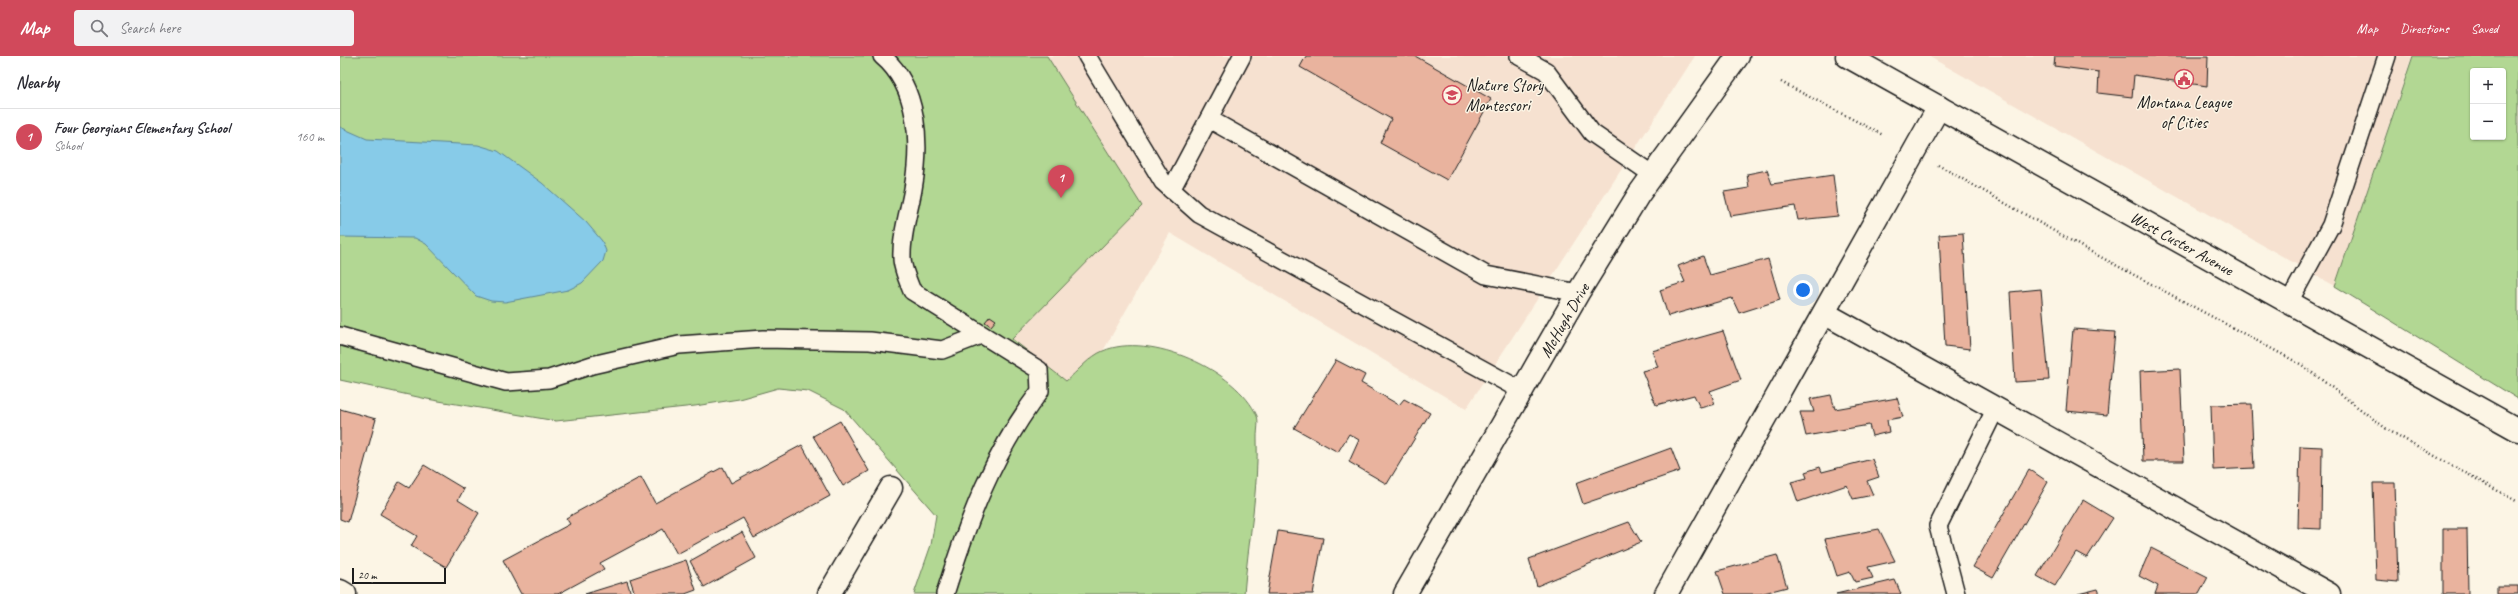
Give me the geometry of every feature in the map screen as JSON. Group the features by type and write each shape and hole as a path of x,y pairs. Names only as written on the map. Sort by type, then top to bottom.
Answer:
{"street":[{"name":"McHugh Drive","path":"1405,594 1524,392 1578,293 1653,175 1738,56"},
{"name":"West Custer Avenue","path":"1847,56 2518,430"},
{"path":"1666,594 1939,107"},
{"path":"1824,313 1995,410 2329,594"},
{"path":"829,594 891,488"},
{"path":"340,592 345,594"}],"lane":[{"path":"882,56 894,66 907,88 917,140 914,188 902,260 912,290 981,335 1039,370 1040,391 1019,418 995,459 963,536 945,594"},
{"path":"1086,56 1163,182 1199,214 1524,392"},
{"path":"1171,190 1242,56"},
{"path":"1519,56 1546,71 1592,133 1653,175"},
{"path":"2289,302 2330,225 2387,56"},
{"path":"1209,119 1486,276 1578,293"},
{"path":"340,336 506,382 549,379 592,365 678,346 771,339 870,341 942,350 981,335"},
{"path":"1956,594 1938,526 1995,410"}],"path":[{"path":"1781,82 1883,135"},
{"path":"1935,163 2084,248 2302,365 2388,430 2518,502"}],"shaded area":[{"path":"906,56 1695,56 1466,409 1170,233 1103,351 1066,381 1012,339"},
{"path":"1928,56 2412,56 2335,286"}],"green space":[{"path":"340,56 1047,56 1142,206 1012,339 1066,381 1088,360 1098,353 1122,346 1144,346 1167,351 1190,359 1212,370 1231,384 1247,399 1258,418 1258,423 1255,496 1244,594 914,594 931,545 936,515 844,409 808,391 778,388 739,399 695,406 556,421 427,399 340,380"},
{"path":"2413,56 2518,56 2518,399 2335,286"}],"water":[{"path":"340,127 367,139 478,145 498,151 542,183 586,222 602,241 606,251 603,261 582,283 568,290 505,302 491,301 476,296 426,244 415,238 340,237"}],"building":[{"path":"1306,56 1415,56 1491,99 1447,180 1380,143 1391,119 1300,67"},
{"name":"Montana League of Cities","path":"2055,56 2208,56 2207,86 2134,75 2132,97 2098,93 2099,72 2054,66"},
{"path":"1767,170 1772,184 1833,175 1838,216 1798,220 1795,206 1730,216 1724,192 1749,188 1747,174"},
{"path":"1963,233 1970,349 1945,346 1939,235"},
{"path":"1703,256 1710,275 1768,259 1780,300 1739,313 1732,298 1668,316 1660,290 1685,282 1678,266"},
{"path":"2041,289 2049,380 2015,382 2010,292"},
{"path":"990,316 996,320 991,326 985,322"},
{"path":"2073,329 2115,332 2107,415 2066,411"},
{"path":"1723,331 1741,380 1710,391 1715,404 1700,408 1694,395 1656,405 1642,371 1658,367 1652,351"},
{"path":"1336,360 1365,375 1361,383 1399,405 1404,399 1430,413 1387,484 1349,462 1359,440 1349,434 1338,452 1294,428"},
{"path":"2180,369 2184,461 2143,461 2140,371"},
{"path":"1831,395 1835,409 1897,398 1903,417 1887,420 1889,432 1872,436 1869,425 1806,436 1800,412 1814,412 1810,399"},
{"path":"2251,404 2254,468 2213,470 2211,405"},
{"path":"340,409 376,419 348,522 340,519"},
{"path":"840,421 869,471 843,486 813,436"},
{"path":"802,445 830,496 754,538 743,518 677,554 663,529 600,563 604,569 558,594 521,594 503,560 570,524 566,518 641,477 655,503 723,467 731,483"},
{"path":"2300,446 2322,447 2321,529 2298,528"},
{"path":"1671,448 1680,471 1583,504 1576,483"},
{"path":"1872,459 1879,477 1867,481 1873,495 1853,499 1847,485 1798,502 1791,482 1807,478 1805,472 1820,467 1822,472"},
{"path":"424,465 464,489 458,500 479,513 446,567 411,546 417,536 380,514 399,482 409,488"},
{"path":"2029,469 2048,482 1993,578 1973,567"},
{"path":"2373,483 2395,483 2398,582 2376,580"},
{"path":"2083,500 2113,518 2087,558 2076,552 2055,586 2037,576"},
{"path":"1629,522 1641,542 1537,586 1529,559"},
{"path":"1879,529 1895,561 1868,567 1873,578 1855,582 1850,572 1837,576 1825,539"},
{"path":"2443,529 2467,529 2468,594 2443,594"},
{"path":"1278,531 1323,538 1313,594 1267,594"},
{"path":"742,532 756,558 704,587 690,561"},
{"path":"2151,548 2208,577 2199,594 2155,594 2158,586 2139,576"},
{"path":"1777,555 1787,587 1760,594 1725,594 1717,571"},
{"path":"686,560 696,590 685,594 635,594 630,579"},
{"path":"1895,580 1901,594 1836,594"},
{"path":"627,581 631,594 585,594"},
{"path":"2497,586 2518,586 2518,594 2497,594"},
{"path":"2098,589 2100,594 2078,594"}],"place":[{"name":"Montana League of Cities","path":"2184,79"},
{"name":"Nature Story Montessori","path":"1452,95"},
{"name":"Four Georgians Elementary School","path":"1061,198"}]}
